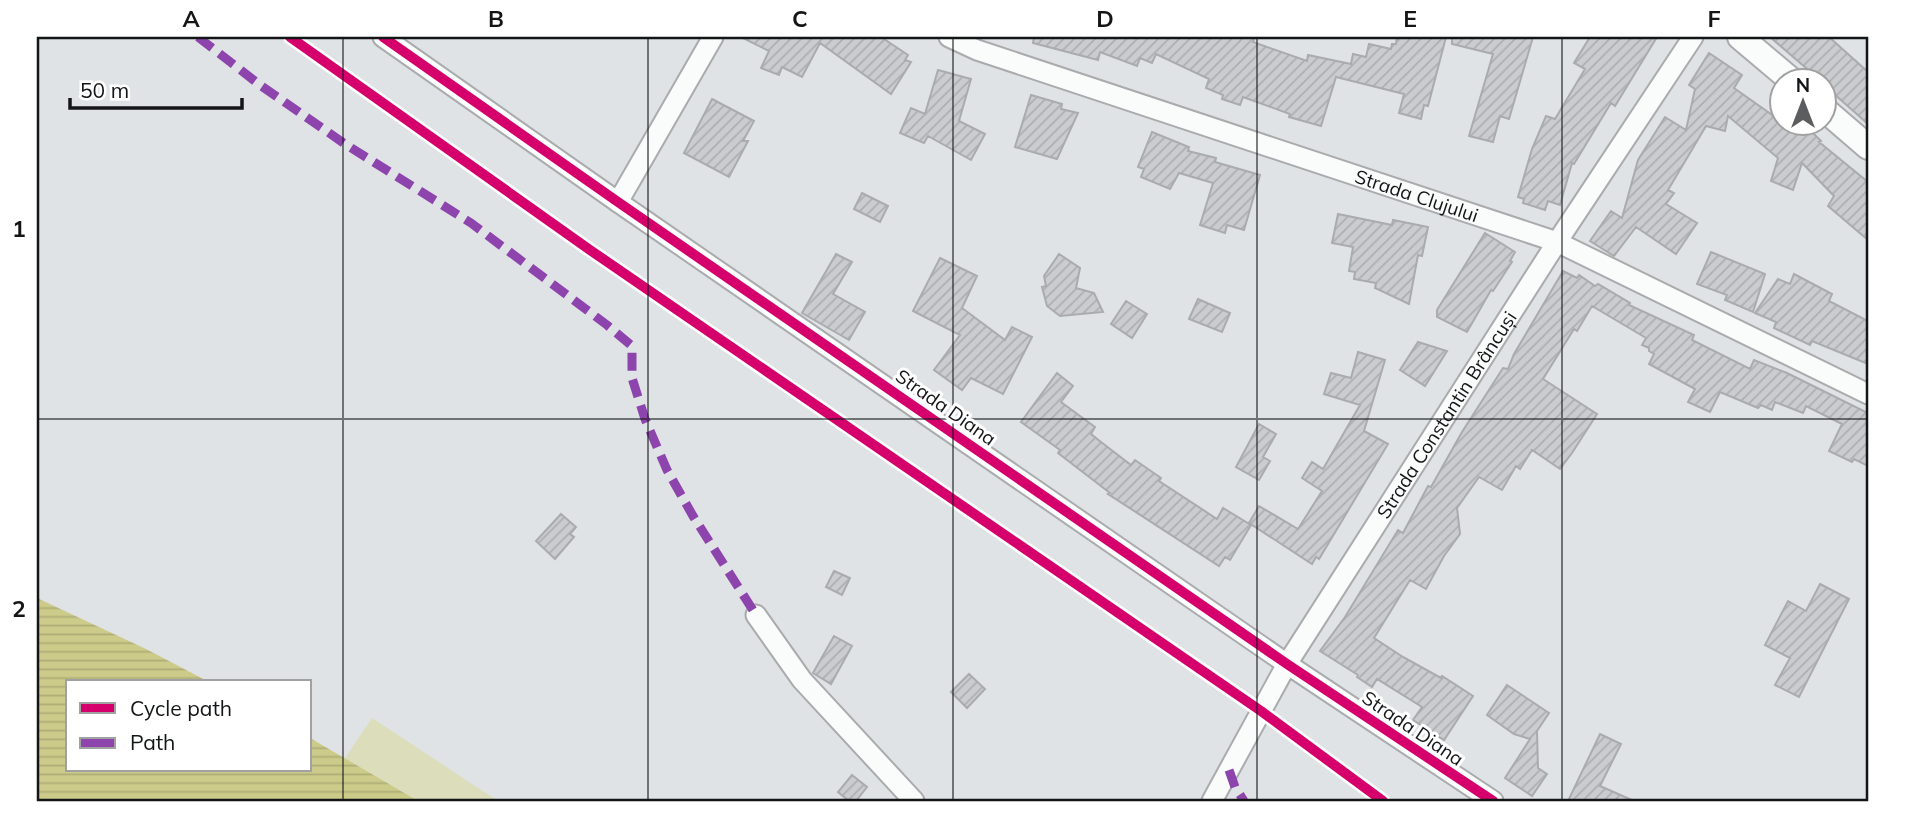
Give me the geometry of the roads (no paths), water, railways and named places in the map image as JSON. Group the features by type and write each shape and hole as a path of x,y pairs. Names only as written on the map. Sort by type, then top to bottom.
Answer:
{"street":[{"name":"Strada Diana","path":"383,37 1287,664 1493,801"},
{"path":"618,202 713,37"},
{"name":"Strada Clujului","path":"949,37 990,54 1557,242 1868,394"},
{"name":"Strada Constantin Brâncuși","path":"1212,801 1287,664 1557,242 1692,37"},
{"path":"1740,37 1774,66"},
{"path":"1839,122 1868,148"},
{"path":"756,615 802,680 914,801"}]}
